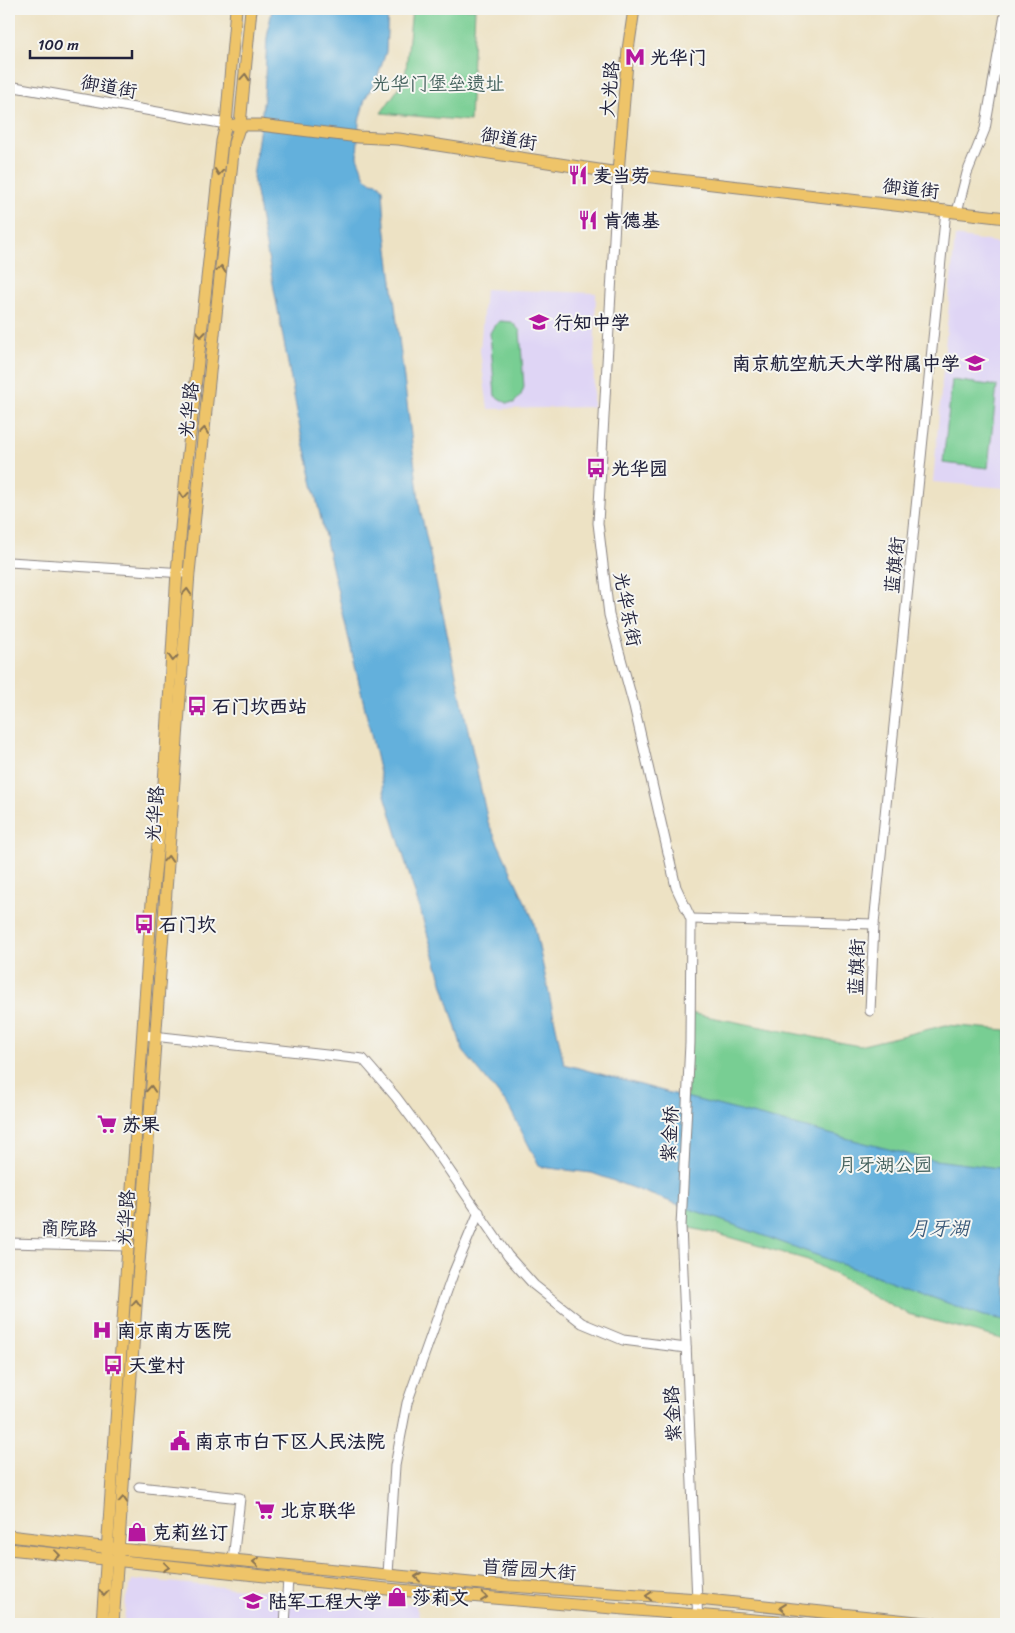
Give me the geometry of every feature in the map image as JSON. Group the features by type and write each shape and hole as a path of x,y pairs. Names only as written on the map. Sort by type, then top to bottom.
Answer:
{"main road":[{"name":"光华路","path":"113,1624 112,1562 183,573 188,452 222,141 226,124 236,9"},
{"name":"光华路","path":"183,573 234,143 240,125 251,9"},
{"path":"618,173 628,50"},
{"name":"御道街","path":"226,124 399,139 618,173 1006,218"},
{"name":"光华路","path":"113,1548 128,1246 149,1037"},
{"name":"苜蓿园大街","path":"9,1536 481,1584 698,1599 936,1624"},
{"name":"苜蓿园大街","path":"9,1549 112,1562 698,1619 802,1624"},
{"name":"光华路","path":"102,1624 112,1562"}],"street":[{"name":"大光路","path":"628,50 634,9"},
{"name":"蓝旗街","path":"870,1011 874,924 952,211 985,129 1006,9"},
{"name":"御道街","path":"9,86 226,124"},
{"name":"光华东街","path":"618,173 598,522 609,615 634,706 676,887 691,919 690,1042"},
{"path":"9,562 183,573"},
{"name":"蓝旗街","path":"691,919 874,924"},
{"path":"149,1037 268,1047 363,1059 401,1104 479,1212 508,1256 534,1285 582,1323 623,1340 686,1348"},
{"name":"紫金桥","path":"681,1226 690,1042"},
{"path":"388,1574 395,1466 407,1403 453,1274 479,1212"},
{"name":"紫金路","path":"681,1226 698,1619"},
{"name":"商院路","path":"9,1242 128,1246"},
{"path":"138,1487 240,1498 234,1560"},
{"path":"285,1624 288,1579"}],"shaded area":[{"name":"南京航空航天大学附属中学","path":"955,236 1006,244 1006,488 933,482"},
{"name":"行知中学","path":"485,289 596,293 593,407 488,409 480,351"},
{"name":"陆军工程大学","path":"144,1580 415,1604 422,1624 124,1624 126,1598 132,1581"}],"green space":[{"name":"光华门堡垒遗址","path":"412,9 475,9 470,121 381,113 405,79"},
{"path":"500,321 512,322 520,331 524,387 521,395 514,403 507,403 495,396 490,333"},
{"path":"952,380 997,386 988,468 943,463"},
{"name":"月牙湖公园","path":"690,1013 859,1046 946,1025 1006,1030 1006,1340 908,1314 808,1260 718,1234 681,1226"}],"water":[{"name":"月牙湖","path":"272,9 388,9 386,52 378,76 365,99 359,121 357,157 365,177 371,182 378,183 383,189 385,225 420,508 488,822 533,919 564,1064 927,1159 1006,1169 1006,1320 983,1316 592,1173 540,1167 509,1107 463,1051 385,795 301,433 253,177 264,97 267,38"}],"place":[{"name":"光华门","path":"635,57"},
{"name":"麦当劳","path":"578,175"},
{"name":"肯德基","path":"588,220"},
{"name":"行知中学","path":"539,322"},
{"name":"南京航空航天大学附属中学","path":"975,363"},
{"name":"光华园","path":"596,468"},
{"name":"石门坎西站","path":"197,706"},
{"name":"石门坎","path":"144,924"},
{"name":"苏果","path":"107,1124"},
{"name":"南京南方医院","path":"102,1330"},
{"name":"天堂村","path":"113,1365"},
{"name":"南京市白下区人民法院","path":"180,1441"},
{"name":"北京联华","path":"265,1510"},
{"name":"克莉丝订","path":"137,1532"},
{"name":"莎莉文","path":"397,1597"},
{"name":"陆军工程大学","path":"253,1601"}]}
